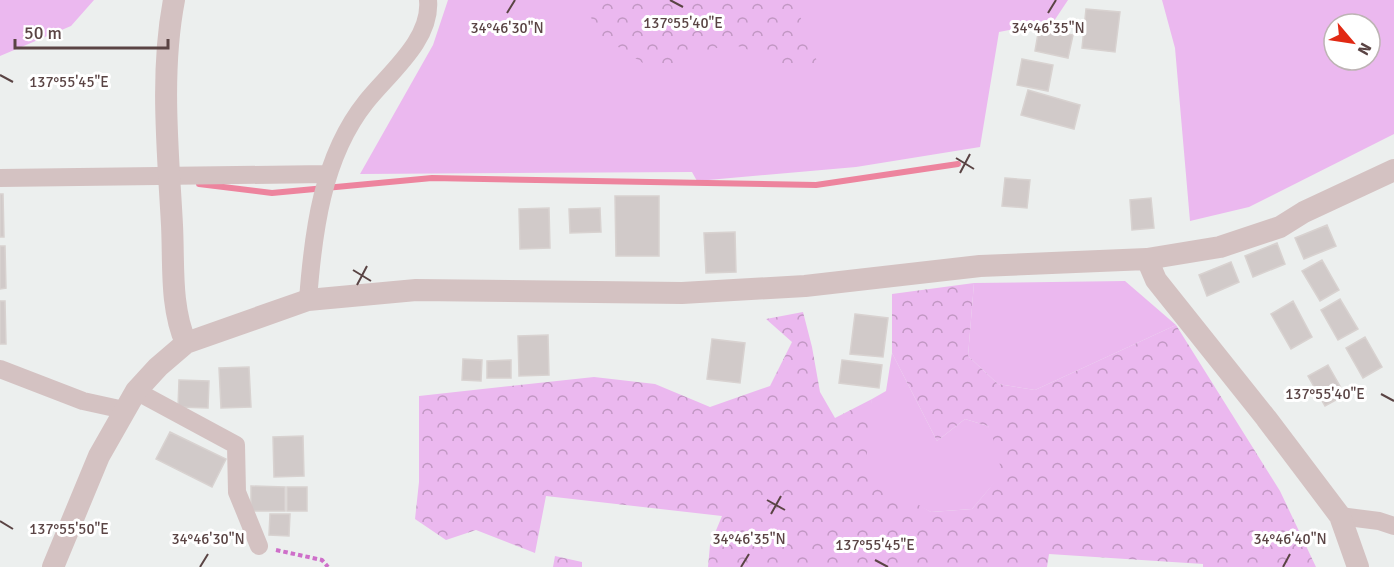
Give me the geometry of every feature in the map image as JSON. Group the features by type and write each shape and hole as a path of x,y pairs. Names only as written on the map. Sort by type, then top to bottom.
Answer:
{"street":[{"path":"174,0 167,67 169,174 178,325 186,343"},
{"path":"308,300 327,174 339,142 364,105 418,39 429,10 428,0"},
{"path":"53,567 99,456 136,391 158,367 186,343 308,300 416,290 682,293 805,286 980,266 1147,260 1220,247 1280,227 1304,212 1394,170"},
{"path":"0,178 169,174 327,174"},
{"path":"1147,260 1156,280 1266,418 1340,516 1358,567"},
{"path":"0,369 83,401 124,410"},
{"path":"136,391 236,446 237,492 259,546"},
{"path":"1340,516 1379,521 1394,526"}],"path":[{"path":"259,546 322,560 328,567"}],"green space":[{"path":"0,0 94,0 71,26 0,56"},
{"path":"448,0 1068,0 1054,21 999,32 980,147 856,167 697,181 692,172 360,174 433,45"},
{"path":"580,0 794,0 818,64 800,70 730,43 655,71 603,37"},
{"path":"1162,0 1394,0 1394,134 1249,207 1190,221 1175,48"},
{"path":"1125,281 1176,325 1035,390 998,384 968,356 974,283"},
{"path":"974,283 968,356 998,384 1035,390 1176,325 1280,491 1316,567 1203,567 1203,564 1049,554 1047,567 708,567 710,545 722,516 546,496 535,553 476,530 446,540 415,519 419,482 419,396 594,377 655,384 710,407 770,386 792,342 766,319 803,312 820,392 835,418 872,399 865,474 931,512 972,509 991,487 999,471 1000,463 994,441 988,426 965,419 937,441 892,353 892,294"},
{"path":"892,353 937,441 965,419 988,426 1007,458 996,481 972,509 931,512 856,476 872,399 886,391"},
{"path":"555,556 582,562 582,567 553,567"}],"building":[{"path":"1086,9 1120,12 1115,52 1082,48"},
{"path":"1039,28 1073,35 1068,58 1035,51"},
{"path":"1022,59 1053,65 1048,91 1017,85"},
{"path":"1028,90 1080,105 1074,129 1021,115"},
{"path":"1005,178 1030,180 1027,208 1002,206"},
{"path":"0,194 3,194 4,237 0,237"},
{"path":"615,196 659,196 659,256 616,256"},
{"path":"1151,198 1154,228 1132,230 1130,200"},
{"path":"549,208 550,248 520,249 519,209"},
{"path":"600,208 601,232 570,233 569,209"},
{"path":"1327,225 1336,246 1304,259 1295,238"},
{"path":"735,232 736,272 706,273 704,233"},
{"path":"1277,243 1285,264 1253,277 1245,256"},
{"path":"0,246 5,246 6,288 0,289"},
{"path":"1322,260 1339,290 1320,301 1302,271"},
{"path":"1231,262 1239,282 1207,296 1199,275"},
{"path":"1340,299 1358,329 1338,340 1321,310"},
{"path":"0,301 5,301 6,344 0,344"},
{"path":"1293,301 1312,337 1291,349 1271,314"},
{"path":"855,314 888,318 883,357 850,354"},
{"path":"548,335 549,375 519,376 518,336"},
{"path":"1365,337 1382,367 1363,378 1346,348"},
{"path":"712,339 745,343 740,383 707,379"},
{"path":"463,359 482,360 481,381 462,380"},
{"path":"511,360 511,378 487,378 487,361"},
{"path":"842,360 882,365 879,388 839,383"},
{"path":"1328,365 1345,395 1325,406 1308,376"},
{"path":"249,367 251,407 221,408 219,368"},
{"path":"179,380 209,381 208,408 178,407"},
{"path":"170,432 226,459 212,487 156,459"},
{"path":"303,436 304,476 274,477 273,437"},
{"path":"251,486 285,487 285,511 251,511"},
{"path":"287,487 307,487 307,511 287,511"},
{"path":"270,514 290,514 289,536 269,535"}],"waterway":[{"path":"199,184 272,193 432,178 816,185 958,164"}]}
